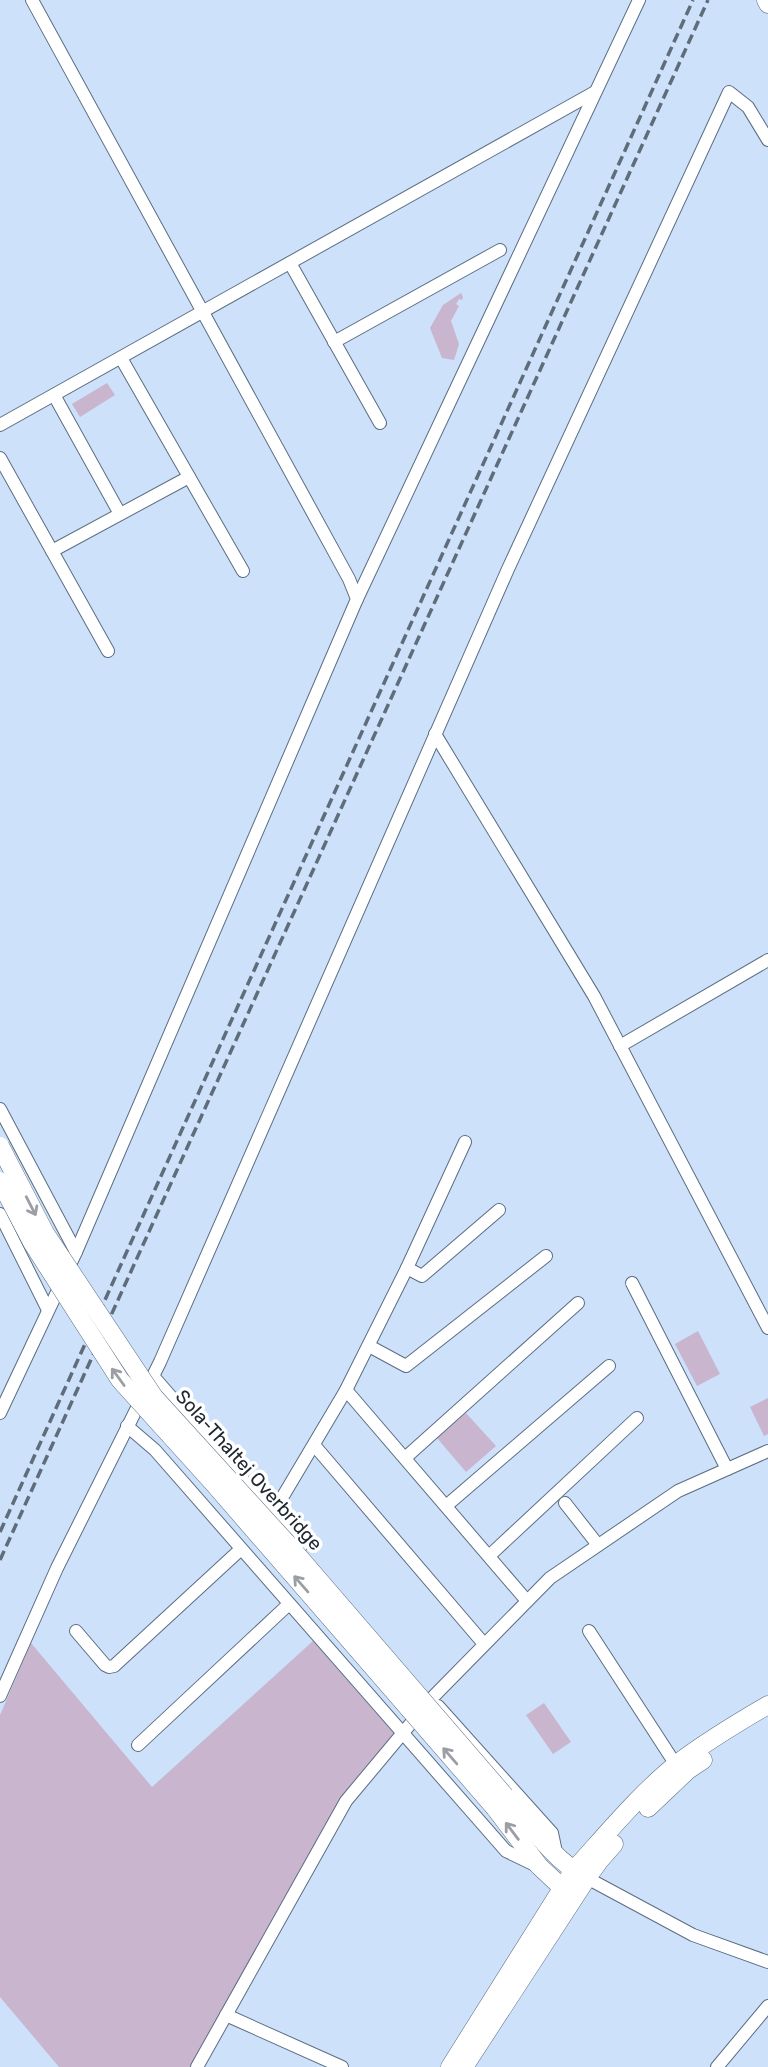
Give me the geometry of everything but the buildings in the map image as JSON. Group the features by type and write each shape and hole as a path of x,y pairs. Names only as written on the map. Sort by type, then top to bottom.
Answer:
{"street":[{"path":"32,0 349,579 356,599"},
{"path":"0,1413 76,1252 356,599 639,0"},
{"path":"0,425 595,92"},
{"path":"0,1696 57,1569 153,1376 508,569 729,92 748,107 768,140"},
{"path":"334,342 500,250"},
{"path":"290,263 380,423"},
{"path":"121,358 243,571"},
{"path":"54,395 120,514"},
{"path":"0,458 108,651"},
{"path":"52,551 189,477"},
{"path":"435,734 594,996 768,1328"},
{"path":"620,1046 768,960"},
{"path":"0,1109 76,1252"},
{"path":"273,1513 369,1346 464,1142"},
{"name":"Sola-Thaltej Overbridge","path":"0,1146 45,1233 155,1397 286,1542 500,1802"},
{"name":"Sola-Thaltej Overbridge","path":"0,1181 33,1244 120,1380 500,1802"},
{"path":"407,1268 422,1276 499,1210"},
{"path":"0,1214 48,1310"},
{"path":"369,1346 406,1366 546,1256"},
{"path":"632,1283 727,1469"},
{"path":"405,1458 578,1303"},
{"path":"446,1506 609,1366"},
{"path":"153,1376 552,1833 557,1857"},
{"path":"346,1390 527,1601"},
{"path":"489,1556 637,1418"},
{"path":"127,1426 155,1450 506,1851 539,1866"},
{"path":"314,1445 484,1644"},
{"path":"197,2067 346,1801 432,1698 550,1578 678,1491 768,1451"},
{"path":"565,1503 598,1545"},
{"path":"76,1631 105,1665 114,1666 241,1549"},
{"path":"138,1745 289,1604"},
{"path":"589,1631 676,1765"},
{"path":"464,2067 580,1874 639,1801 676,1765 728,1728 768,1705"},
{"path":"580,1874 600,1860 688,1770 734,1738 768,1719"},
{"path":"500,1802 557,1857 580,1874 693,1935 768,1962"},
{"path":"500,1802 539,1866 568,1894"},
{"path":"450,2067 568,1894"},
{"path":"717,2067 768,2006"},
{"path":"226,2015 342,2067"}],"shaded area":[{"path":"461,293 462,300 459,299 456,304 459,306 451,321 459,344 454,360 442,358 430,328 443,305"},
{"path":"107,383 115,395 80,417 72,404"},
{"path":"698,1331 720,1374 697,1386 675,1344"},
{"path":"768,1398 768,1434 764,1436 750,1407"},
{"path":"466,1413 496,1446 466,1472 437,1438"},
{"path":"313,1641 396,1736 344,1799 193,2067 59,2067 0,1997 0,1715 31,1643 152,1787"},
{"path":"544,1703 571,1742 553,1754 526,1715"}],"railway":[{"path":"0,1532 693,0"},
{"path":"0,1560 708,0"}]}
